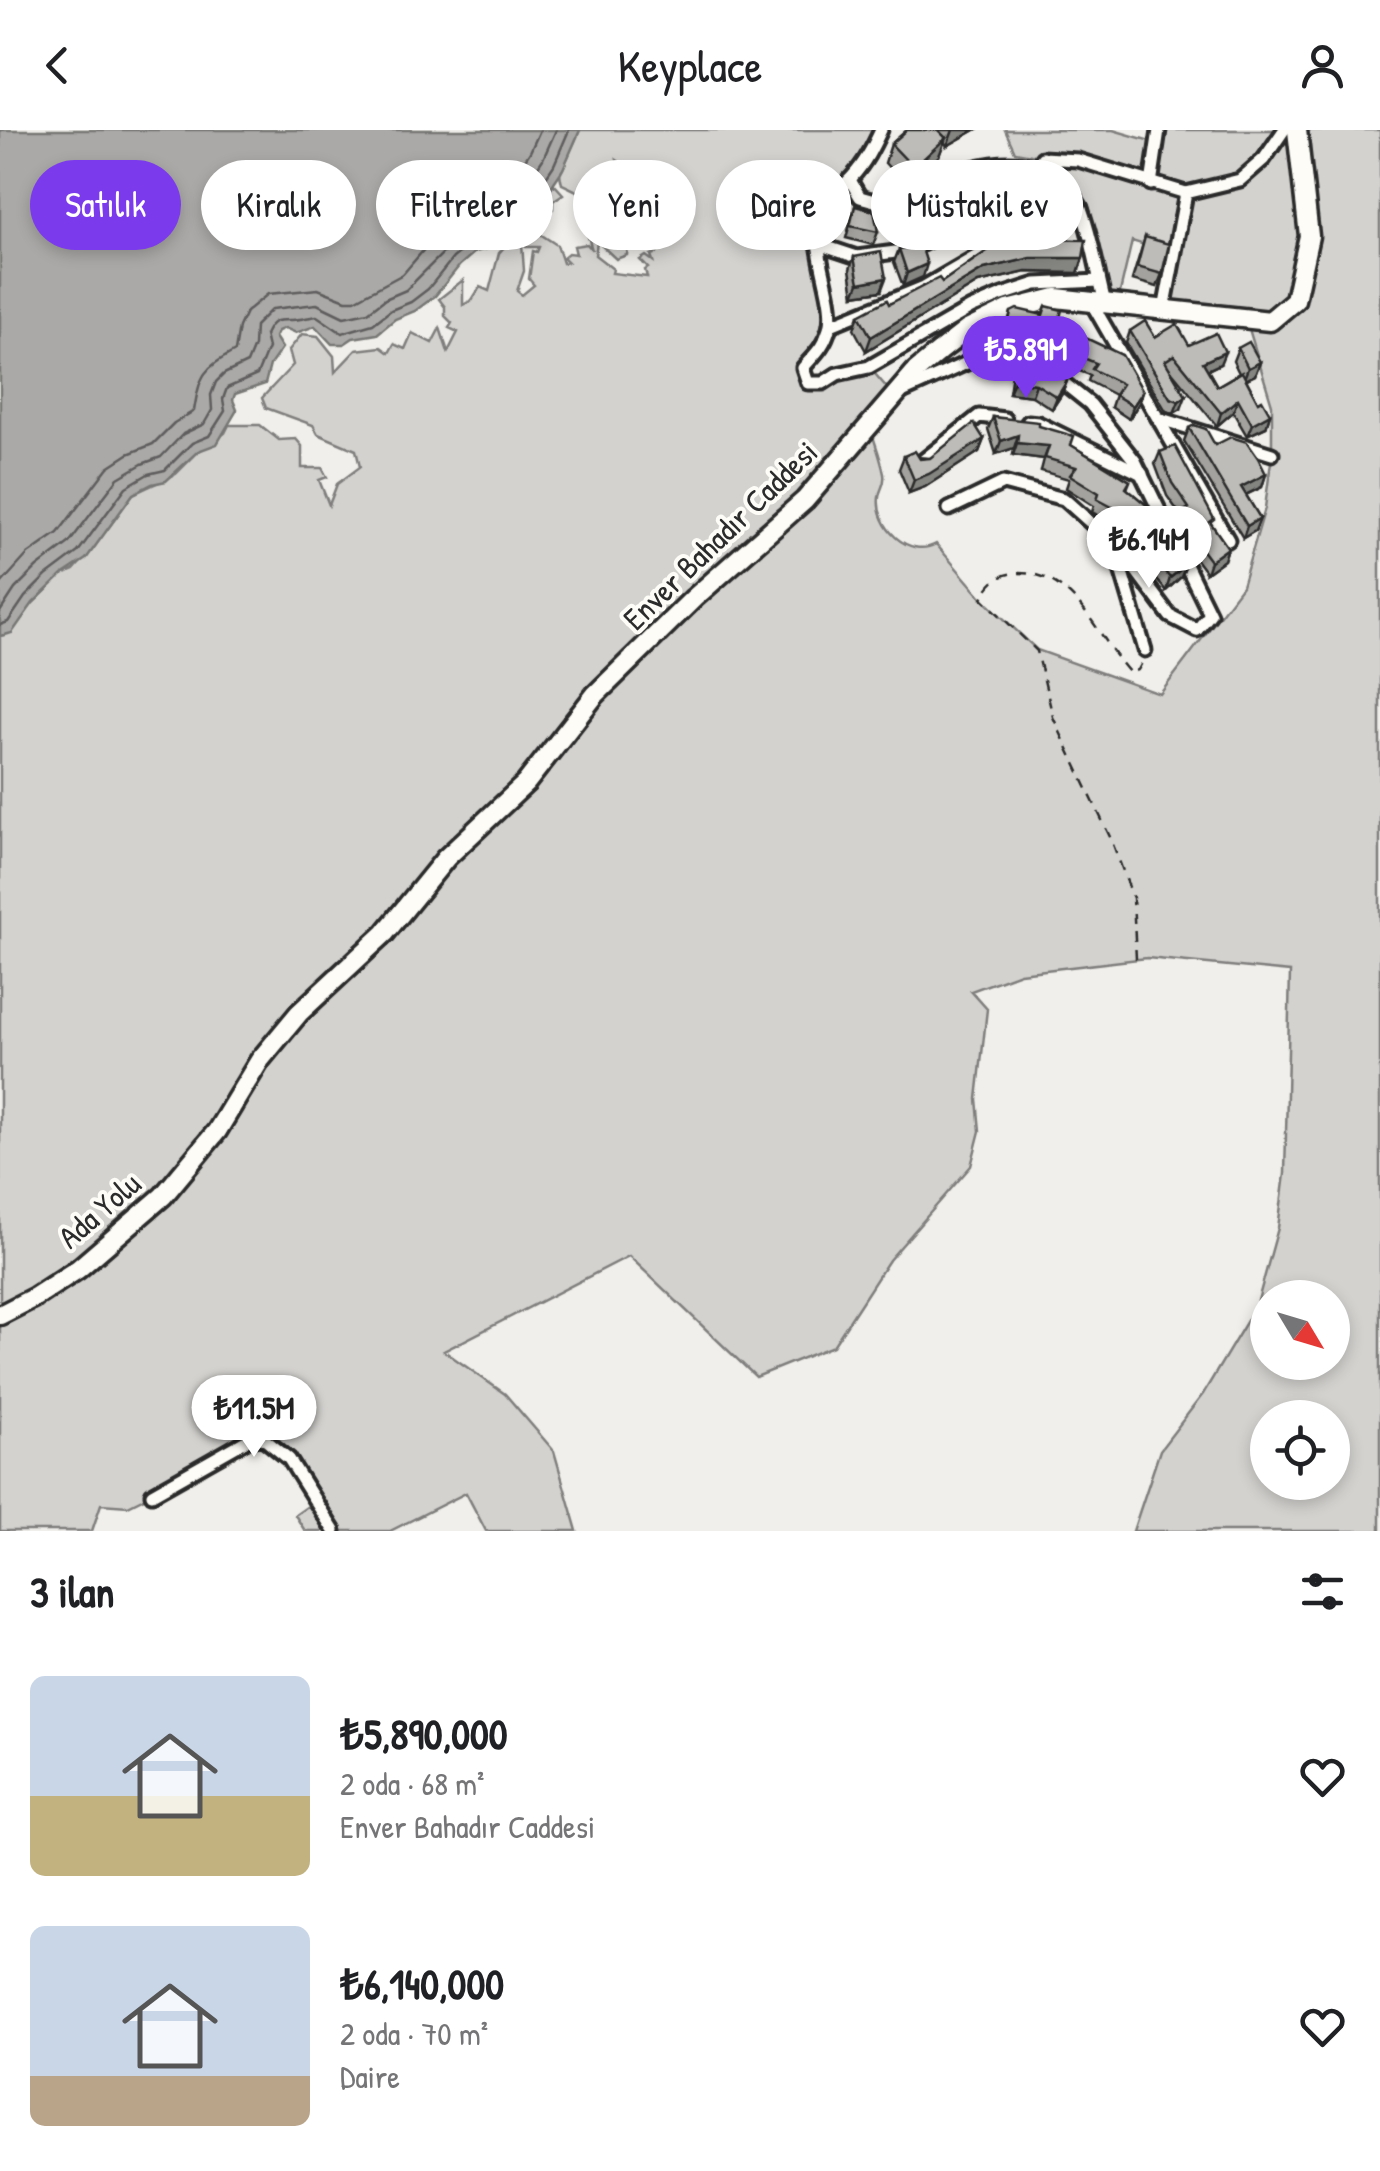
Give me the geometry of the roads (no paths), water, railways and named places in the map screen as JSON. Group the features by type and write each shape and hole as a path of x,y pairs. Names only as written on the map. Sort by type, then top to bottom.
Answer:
{"main road":[{"name":"Enver Bahadır Caddesi","path":"182,1175 217,1131 260,1060 299,1013 386,933 446,858 518,791 595,695 826,478 894,396 940,351 1008,310 1056,298 1270,321 1294,300 1309,236 1297,130"},
{"name":"Ada Yolu","path":"0,1314 78,1269 140,1218 182,1175"}],"street":[{"path":"851,179 868,157 881,130"},
{"path":"1151,184 1160,130"},
{"path":"851,182 860,197 885,204 945,174 1007,152 1078,160 1186,194 1240,180 1264,159 1284,130"},
{"path":"1164,310 1186,194"},
{"path":"1083,219 1099,280 1098,302 1228,540"},
{"path":"1083,242 1089,242"},
{"path":"819,250 831,325 816,356 803,368 808,383 823,383 836,374 869,367 971,308 1002,296 1036,284 1099,280"},
{"path":"835,250 857,258 911,250"},
{"path":"831,325 924,286 993,250"},
{"path":"894,396 980,357 1041,364 1090,404 1136,461 1210,614 1197,630 1170,616 1114,543 1064,499 1003,483 949,510"},
{"path":"920,463 978,416 1038,423 1142,474"},
{"path":"1158,418 1272,454"},
{"path":"1114,543 1145,650"},
{"path":"152,1494 248,1440 262,1438 289,1459 334,1531"}],"water":[{"path":"0,130 580,130 553,184 553,160 376,160 376,250 482,250 460,265 435,296 377,334 332,344 315,326 296,333 285,328 278,331 275,337 282,348 270,365 265,384 235,394 237,410 217,444 198,451 166,481 133,494 86,559 62,575 33,603 12,633 0,636"}]}
